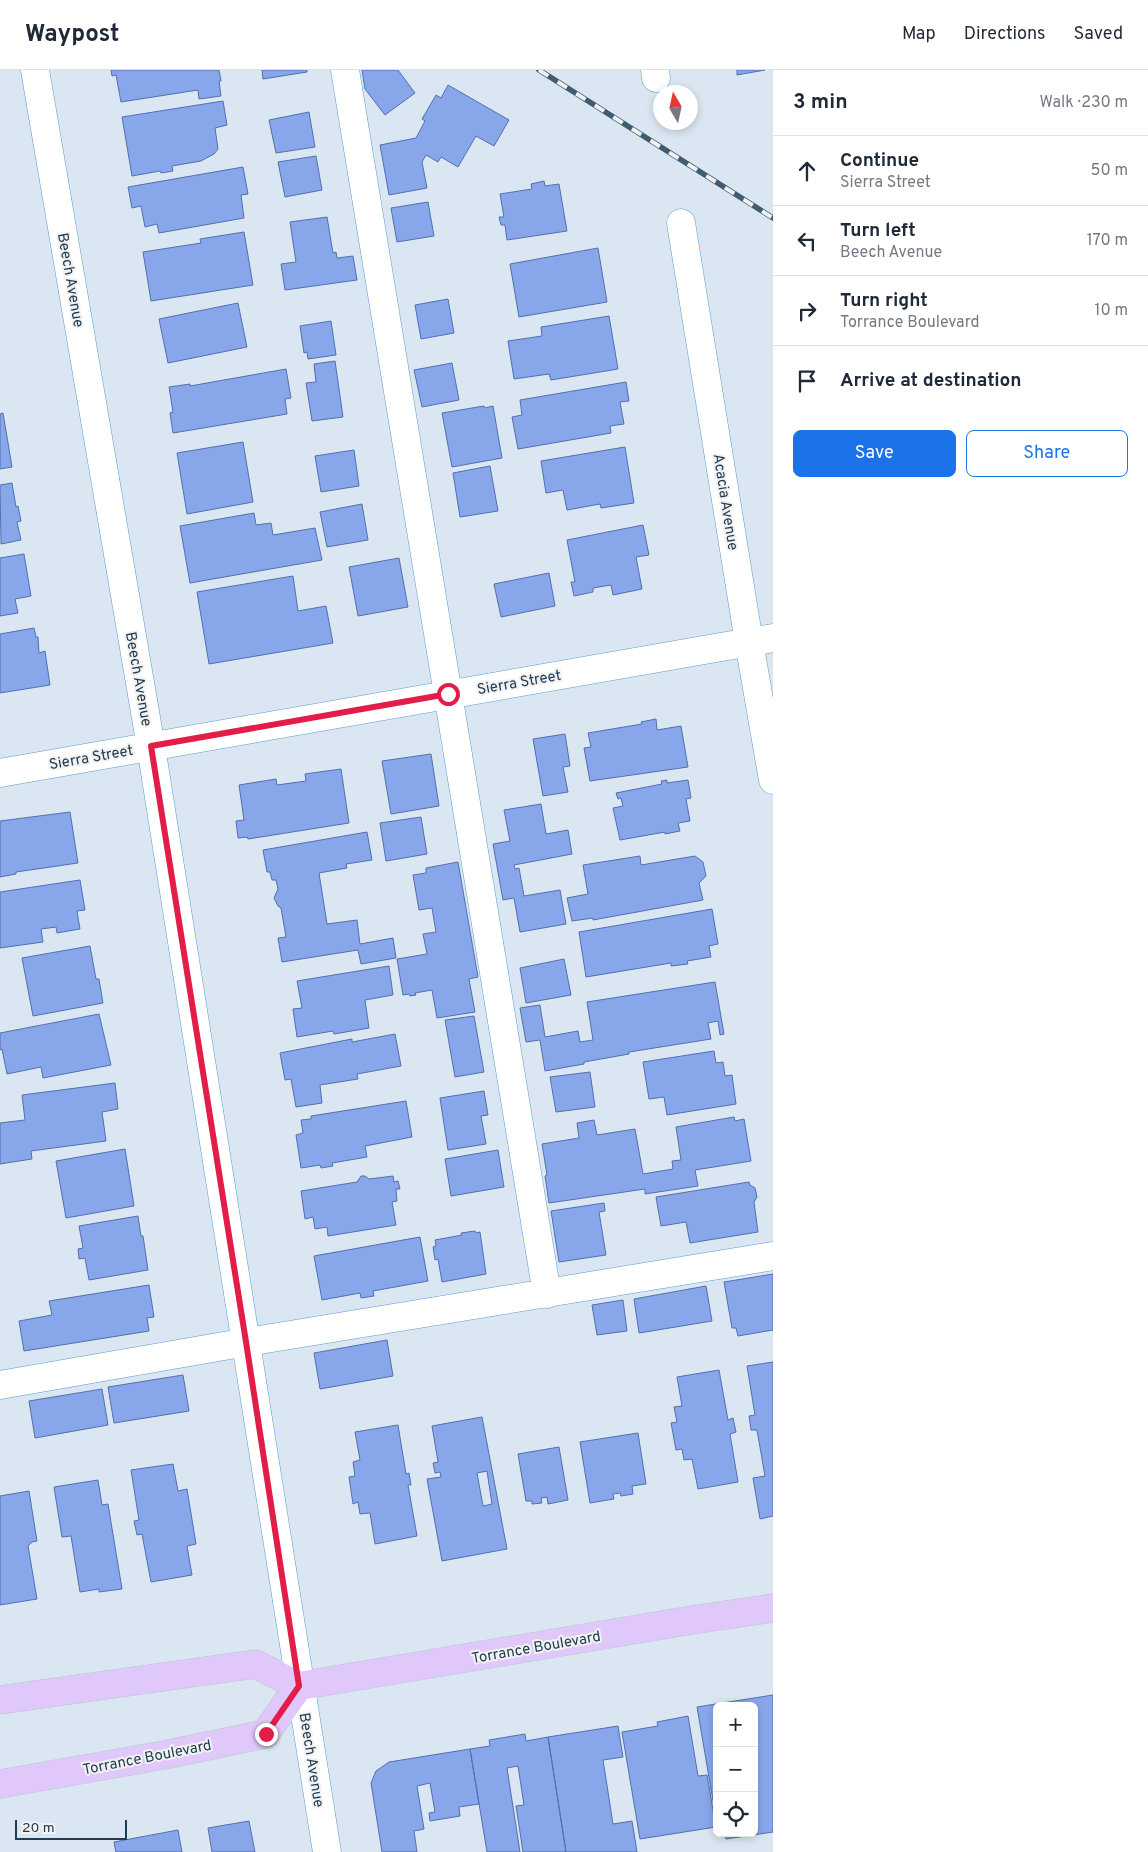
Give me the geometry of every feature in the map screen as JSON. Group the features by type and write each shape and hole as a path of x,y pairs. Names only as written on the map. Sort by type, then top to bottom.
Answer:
{"main road":[{"name":"Torrance Boulevard","path":"0,1784 164,1755 266,1734 299,1686 773,1608"},
{"path":"0,1700 255,1664 299,1686"}],"street":[{"name":"Beech Avenue","path":"35,70 151,746 299,1686 327,1852"},
{"path":"345,70 547,1294"},
{"name":"Acacia Avenue","path":"680,223 761,640 773,780"},
{"name":"Sierra Street","path":"0,772 761,640"},
{"path":"0,1385 246,1342 773,1256"}],"building":[{"path":"111,70 219,70 221,96 199,99 198,90 121,102 116,75 112,76"},
{"path":"262,70 307,70 307,72 263,79"},
{"path":"362,70 398,70 415,93 385,115 365,89"},
{"path":"737,70 765,70 737,75"},
{"path":"448,85 509,120 494,146 476,136 458,167 441,157 438,162 426,155 422,162 427,188 389,195 380,145 416,138 425,121 422,119 436,95 441,98"},
{"path":"223,101 227,125 215,128 218,149 214,154 201,161 172,166 173,171 161,173 160,171 132,176 122,117"},
{"path":"309,112 315,147 276,153 269,120"},
{"path":"316,156 322,190 285,197 278,162"},
{"path":"243,167 248,194 241,195 244,218 159,233 157,224 145,227 141,206 132,208 128,187"},
{"path":"544,181 545,186 559,184 567,231 507,240 505,225 501,225 499,217 504,217 500,194 532,189 531,184"},
{"path":"428,202 434,236 397,242 391,208"},
{"path":"327,217 333,253 336,252 337,258 353,256 357,280 285,290 281,264 296,262 290,222"},
{"path":"244,232 253,285 151,301 143,252 201,243 200,239"},
{"path":"598,248 607,302 519,317 510,264"},
{"path":"448,299 454,333 421,339 415,305"},
{"path":"238,303 247,347 168,363 159,319"},
{"path":"609,316 618,369 551,380 549,374 514,379 508,341 542,336 541,327"},
{"path":"331,321 336,355 308,359 307,352 304,353 300,326"},
{"path":"335,361 343,417 312,421 306,383 316,382 314,364"},
{"path":"452,363 459,400 422,407 414,370"},
{"path":"286,369 291,398 285,399 287,414 173,433 170,413 173,412 169,387 190,384 190,386"},
{"path":"626,382 629,401 620,402 624,424 610,426 611,433 518,449 512,417 522,415 520,400"},
{"path":"484,406 485,408 493,406 502,458 452,467 442,413"},
{"path":"3,413 12,467 0,469 0,414"},
{"path":"243,442 253,502 187,514 177,453"},
{"path":"625,447 634,503 601,508 600,504 567,510 563,490 546,493 541,461"},
{"path":"354,450 359,486 321,492 315,456"},
{"path":"490,466 498,511 460,517 453,473"},
{"path":"12,483 16,507 18,506 21,521 17,522 21,540 1,544 0,485"},
{"path":"362,504 368,540 327,547 320,512"},
{"path":"254,513 256,525 271,523 273,535 315,528 322,560 190,583 180,526"},
{"path":"643,525 649,555 636,557 642,589 613,595 611,585 593,588 593,592 574,596 571,582 575,582 567,540"},
{"path":"24,554 31,596 15,599 18,613 0,616 0,558"},
{"path":"399,558 408,607 358,616 349,567"},
{"path":"549,573 555,606 501,617 494,584"},
{"path":"293,576 298,611 326,606 333,643 209,664 197,592"},
{"path":"34,628 36,637 38,637 39,653 45,651 50,685 0,693 0,634"},
{"path":"656,719 657,730 681,726 688,767 590,781 584,748 591,747 588,733 642,724 641,722"},
{"path":"565,734 570,766 563,767 568,792 543,796 533,739"},
{"path":"431,754 439,806 391,814 382,761"},
{"path":"341,769 349,823 248,839 247,837 238,838 236,821 244,820 239,785 276,779 277,785 306,781 305,774"},
{"path":"667,780 667,783 688,780 691,798 686,799 690,821 678,823 680,831 620,840 613,808 623,806 621,798 618,799 616,793 662,784 661,781"},
{"path":"541,804 546,834 568,830 572,854 514,865 515,869 519,868 524,896 560,890 566,924 520,932 514,898 503,900 493,844 510,841 504,810"},
{"path":"70,812 78,863 16,872 16,874 0,877 0,821"},
{"path":"421,817 427,854 386,861 380,823"},
{"path":"367,832 372,860 346,864 347,868 319,873 327,924 357,920 360,944 393,938 396,958 361,964 358,950 282,962 278,938 286,937 281,908 274,898 278,889 276,880 272,880 270,872 267,872 263,850"},
{"path":"640,856 641,865 695,856 703,862 706,876 699,883 703,900 593,920 593,918 572,921 567,898 588,894 583,865"},
{"path":"458,862 478,977 469,979 475,1012 437,1018 432,990 415,993 416,995 403,995 397,959 427,954 423,934 436,932 432,908 419,910 413,875 426,873 426,868"},
{"path":"80,880 85,910 77,911 80,929 57,933 56,927 41,929 43,942 0,948 0,892"},
{"path":"712,909 718,944 709,946 711,957 687,961 688,964 671,966 671,963 586,977 579,932"},
{"path":"90,946 103,1003 33,1016 22,958"},
{"path":"564,959 571,995 526,1003 520,968"},
{"path":"389,966 393,995 365,1000 369,1028 334,1034 333,1031 297,1037 293,1009 302,1008 297,981"},
{"path":"715,982 724,1034 720,1035 718,1021 708,1023 711,1039 629,1052 629,1054 545,1071 540,1040 526,1042 520,1008 540,1005 545,1037 578,1031 580,1042 593,1040 587,1002"},
{"path":"99,1014 111,1065 43,1078 41,1067 7,1074 2,1049 0,1050 0,1033"},
{"path":"474,1016 484,1072 455,1077 445,1020"},
{"path":"395,1034 401,1066 357,1074 358,1079 320,1085 322,1103 296,1107 291,1079 285,1080 280,1053 352,1039 352,1042"},
{"path":"714,1051 716,1063 723,1062 725,1076 732,1075 736,1104 667,1115 664,1097 649,1099 643,1062"},
{"path":"590,1072 595,1107 556,1112 550,1077"},
{"path":"115,1083 118,1109 102,1112 106,1141 31,1151 32,1159 0,1164 0,1123 25,1120 22,1095"},
{"path":"484,1091 488,1115 481,1116 486,1144 448,1150 440,1098"},
{"path":"406,1101 412,1137 365,1146 367,1157 332,1163 333,1166 321,1168 320,1165 301,1168 296,1135 303,1133 301,1120 311,1119 311,1116"},
{"path":"734,1117 735,1121 744,1119 751,1161 695,1170 698,1186 645,1194 645,1189 549,1203 542,1144 579,1138 577,1123 594,1120 597,1135 635,1129 643,1174 673,1169 672,1161 681,1160 676,1127"},
{"path":"125,1149 134,1206 66,1218 56,1161"},
{"path":"498,1150 504,1187 451,1196 445,1159"},
{"path":"361,1176 369,1179 393,1176 394,1182 398,1181 400,1189 396,1189 397,1201 392,1202 396,1225 328,1236 327,1227 315,1229 313,1217 305,1219 301,1191 357,1182"},
{"path":"749,1182 755,1188 757,1197 754,1202 758,1232 690,1243 686,1222 661,1226 656,1197"},
{"path":"604,1203 605,1211 599,1212 606,1255 559,1262 551,1211"},
{"path":"138,1216 148,1270 89,1280 85,1258 79,1259 78,1249 83,1248 79,1226"},
{"path":"475,1231 476,1233 480,1232 486,1274 442,1282 438,1259 435,1260 433,1247 436,1246 435,1240"},
{"path":"420,1237 428,1281 373,1291 374,1296 361,1298 360,1293 322,1300 314,1256"},
{"path":"773,1274 773,1330 738,1336 736,1328 732,1328 724,1282"},
{"path":"149,1285 154,1317 147,1318 149,1331 24,1351 19,1321 52,1315 49,1301"},
{"path":"706,1286 712,1321 639,1333 634,1299"},
{"path":"623,1300 627,1331 597,1335 592,1305"},
{"path":"387,1340 393,1376 320,1389 314,1353"},
{"path":"773,1362 773,1516 760,1519 753,1478 765,1476 757,1430 751,1430 749,1416 755,1415 747,1366"},
{"path":"719,1370 728,1420 733,1418 736,1432 730,1434 738,1482 698,1489 692,1459 684,1460 682,1449 676,1450 671,1423 677,1422 674,1407 682,1406 677,1377"},
{"path":"183,1375 189,1411 114,1423 108,1387"},
{"path":"102,1389 108,1425 35,1438 29,1401"},
{"path":"482,1417 507,1549 442,1561 427,1479 441,1477 440,1472 435,1473 433,1463 438,1462 432,1426","holes":["487,1471 492,1504 483,1506 477,1473"]},
{"path":"398,1425 406,1474 409,1473 411,1485 408,1485 417,1536 375,1544 370,1513 360,1514 358,1502 353,1504 349,1477 355,1476 353,1462 360,1460 355,1432"},
{"path":"638,1433 646,1484 632,1486 633,1494 621,1496 620,1493 613,1494 614,1499 590,1503 580,1442"},
{"path":"559,1447 568,1500 548,1504 547,1497 541,1498 542,1503 532,1504 532,1501 526,1501 518,1454"},
{"path":"173,1464 178,1491 187,1489 196,1544 187,1546 192,1575 151,1582 142,1534 137,1535 134,1521 139,1520 131,1470"},
{"path":"98,1480 102,1505 108,1504 122,1589 99,1592 99,1589 80,1592 71,1536 62,1537 54,1487"},
{"path":"29,1491 37,1541 32,1542 28,1546 37,1599 0,1605 0,1496"},
{"path":"773,1695 773,1832 758,1834 758,1702 729,1702"},
{"path":"713,1704 713,1801 697,1707"},
{"path":"688,1716 698,1776 707,1775 713,1810 713,1827 640,1839 622,1732 658,1726 657,1722"},
{"path":"618,1726 623,1757 603,1760 613,1824 632,1821 637,1852 566,1852 548,1737"},
{"path":"525,1734 526,1741 548,1737 566,1852 523,1852 516,1806 524,1805 518,1766 507,1768 520,1852 487,1852 470,1749 490,1746 489,1740"},
{"path":"470,1749 479,1804 459,1807 460,1816 430,1821 429,1813 435,1812 430,1783 417,1786 424,1829 414,1831 417,1852 382,1852 371,1783 376,1771 389,1762"},
{"path":"249,1821 255,1852 212,1852 208,1828"},
{"path":"178,1830 182,1852 116,1852 114,1842"}],"railway":[{"path":"539,70 773,218"}],"route":[{"path":"266,1734 299,1686 151,746 448,694"}]}
